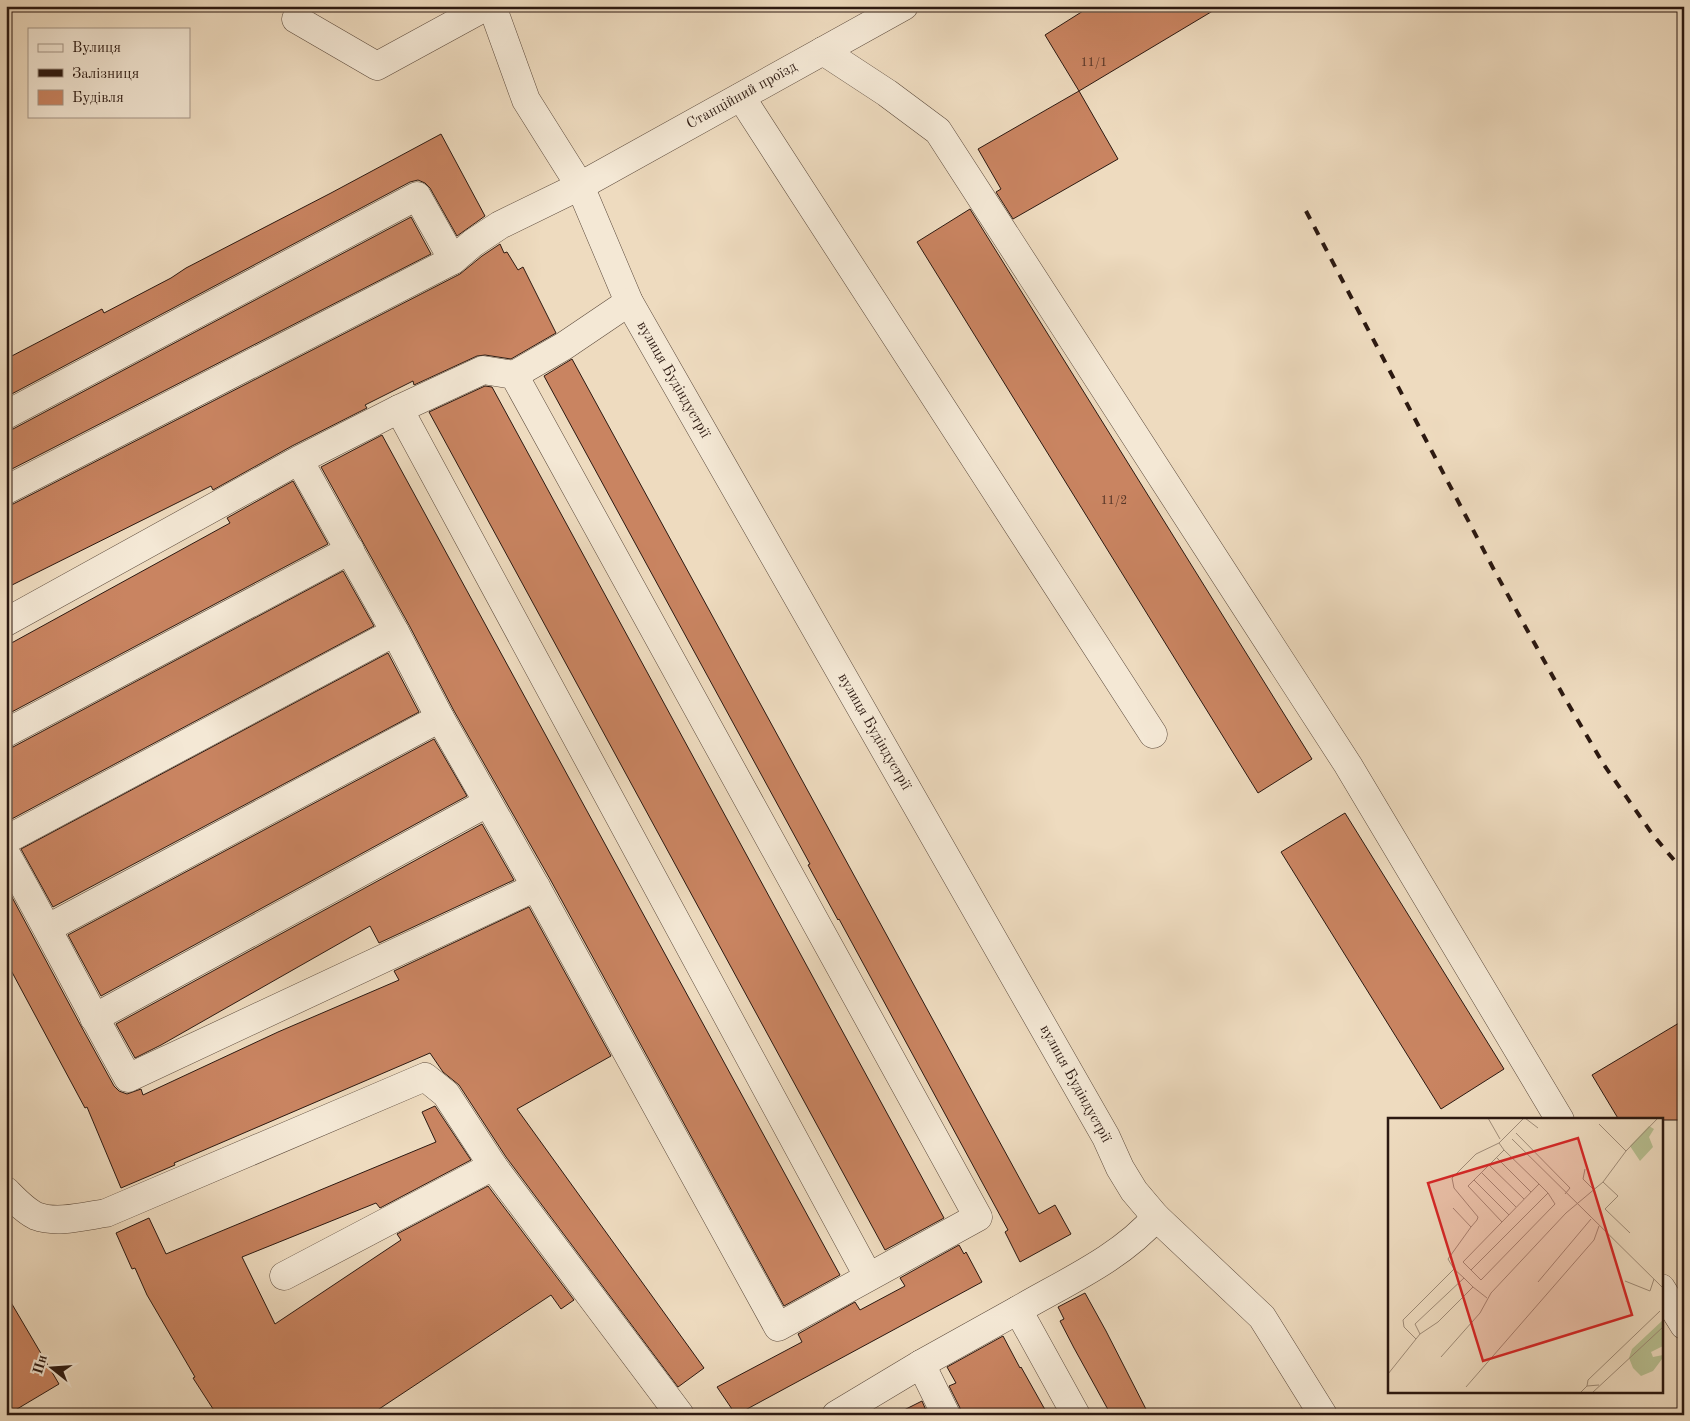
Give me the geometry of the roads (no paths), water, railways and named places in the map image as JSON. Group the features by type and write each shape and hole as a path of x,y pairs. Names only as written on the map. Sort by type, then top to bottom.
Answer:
{"street":[{"path":"296,19 377,66 487,6"},
{"name":"вулиця Будіндустрії","path":"492,6 526,100 580,186 629,302 1106,1137 1120,1168 1134,1191 1156,1217 1262,1317 1323,1415"},
{"name":"Станційний проїзд","path":"6,490 453,260 472,243 500,225 580,186 904,6"},
{"path":"823,51 887,93 938,131 1348,765 1559,1118"},
{"path":"741,97 1153,734"},
{"path":"6,415 418,196 453,260"},
{"path":"6,622 299,460 399,409 483,370 514,375 564,346 629,302"},
{"path":"299,460 778,1327 978,1217 514,375"},
{"path":"399,409 868,1276"},
{"path":"6,733 350,550"},
{"path":"6,840 395,632"},
{"path":"48,928 440,718"},
{"path":"94,1018 487,802"},
{"path":"6,854 128,1078 536,886"},
{"path":"6,1191 36,1216 55,1219 106,1213 425,1077 446,1094 493,1166 680,1415"},
{"path":"284,1276 493,1166"},
{"path":"836,1415 920,1364 1089,1269 1144,1232 1156,1217"},
{"path":"1662,1290 1684,1325"},
{"path":"1018,1310 1076,1415"},
{"path":"920,1364 946,1415"}],"railway":[{"path":"1306,211 1493,568 1563,695 1604,765 1653,835 1684,872"}]}
